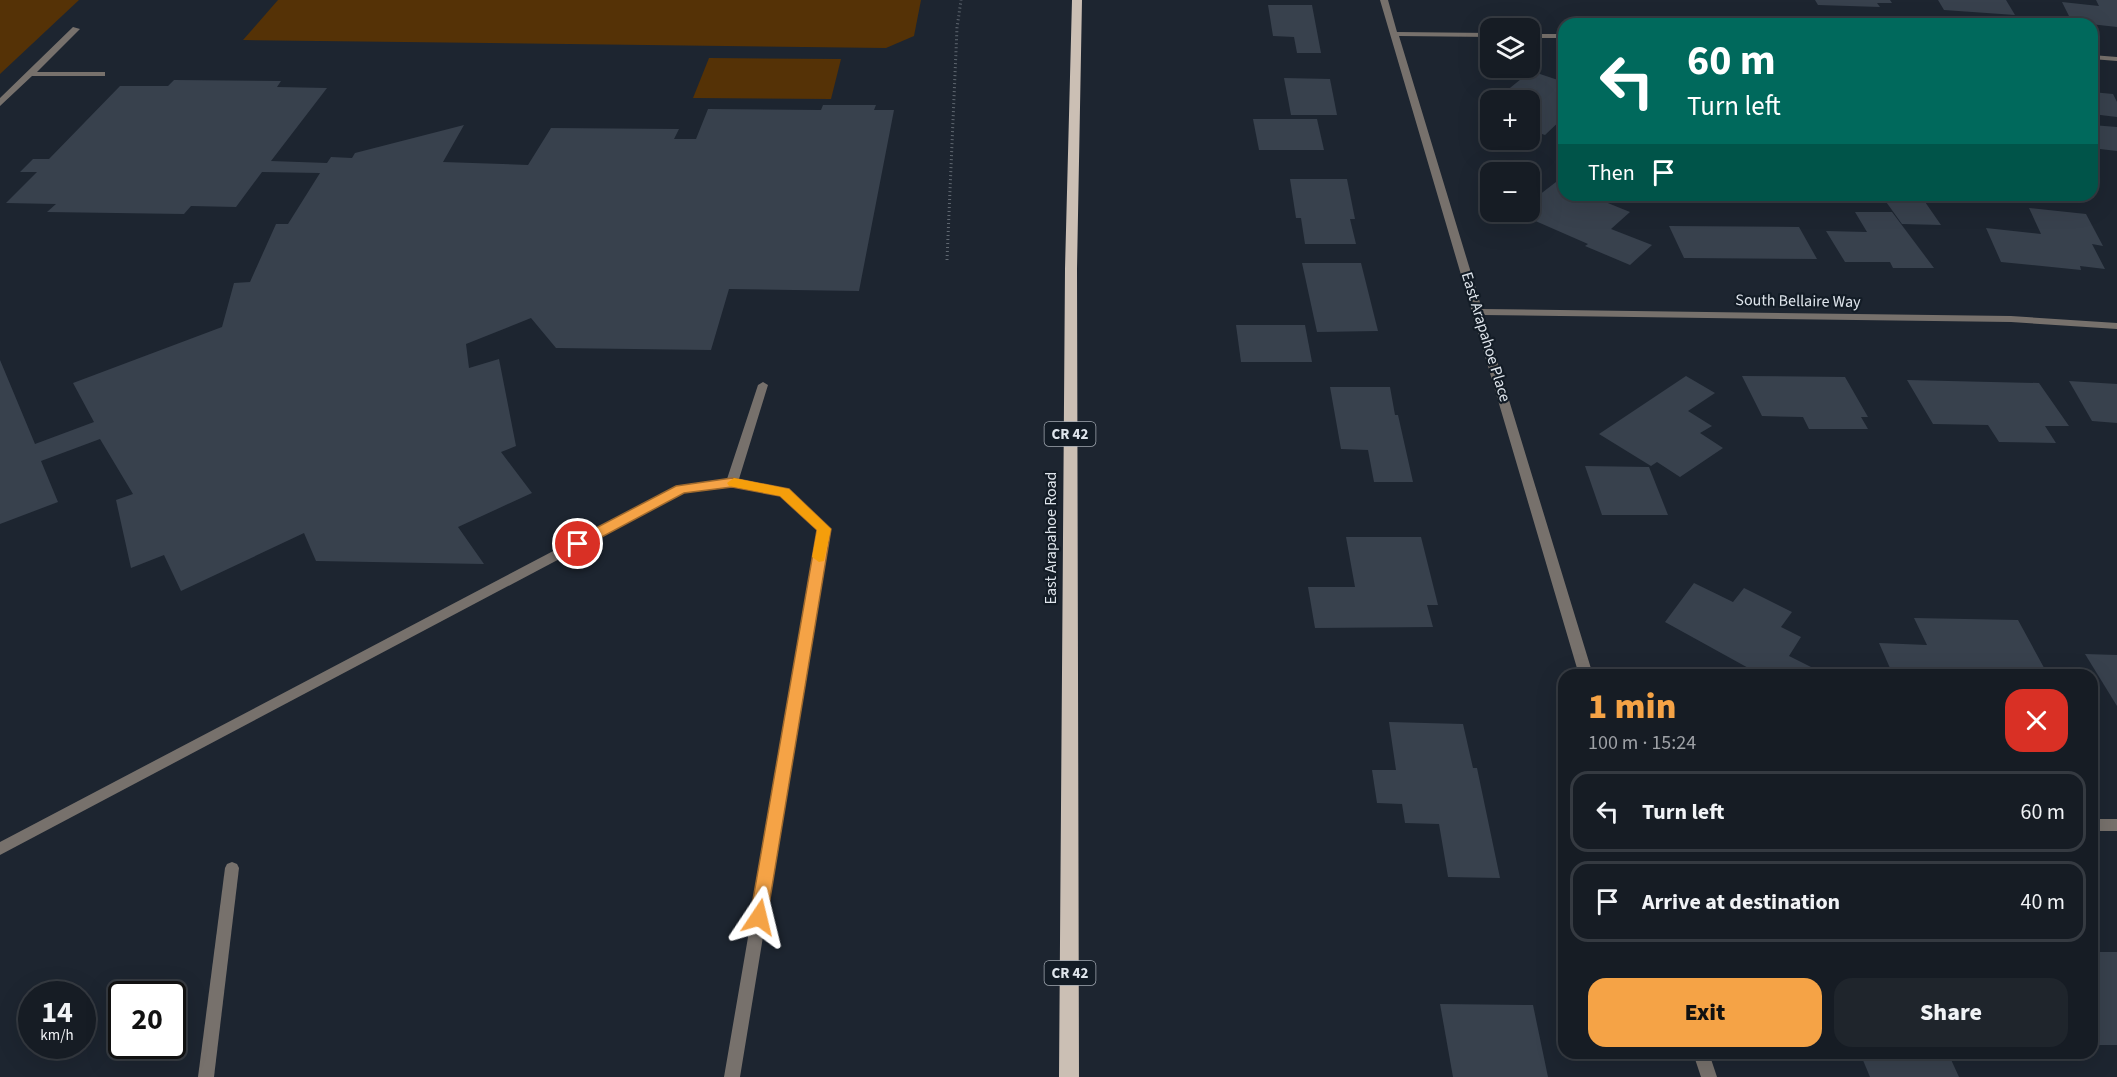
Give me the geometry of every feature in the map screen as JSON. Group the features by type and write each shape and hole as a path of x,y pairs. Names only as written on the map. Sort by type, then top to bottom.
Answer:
{"main road":[{"name":"East Arapahoe Road","path":"1070,1077 1071,269 1077,0"}],"street":[{"name":"East Arapahoe Place","path":"1384,0 1584,669"},
{"path":"0,102 76,29"},
{"path":"1395,34 1480,35"},
{"path":"1540,36 1558,36"},
{"path":"2098,57 2117,59"},
{"path":"30,74 102,74"},
{"name":"South Bellaire Way","path":"1479,312 2011,319 2117,326"},
{"path":"732,482 763,385"},
{"path":"0,849 681,489 732,482 784,492 824,529 732,1077"},
{"path":"2098,825 2117,825"},
{"path":"206,1077 232,868"},
{"path":"1703,1059 1708,1077"}],"path":[{"path":"947,260 957,28 961,0"}],"shaded area":[{"path":"0,0 79,0 0,74"},
{"path":"278,0 921,0 914,36 886,48 243,40"},
{"path":"709,58 841,59 831,99 693,98"}],"building":[{"path":"1815,0 1890,0 1892,3 1877,3 1880,7 1818,5"},
{"path":"1938,0 2006,0 2015,15 1944,10"},
{"path":"2096,0 2117,0 2117,27 2098,25 2098,18 2070,18 2062,2 2099,6"},
{"path":"1268,5 1312,5 1321,53 1297,53 1294,37 1273,36"},
{"path":"1540,74 1558,80 1558,123 1545,135 1540,133 1540,90 1507,90 1522,78 1540,78"},
{"path":"1284,78 1330,79 1337,115 1291,115"},
{"path":"174,80 281,81 277,87 327,88 271,161 327,163 331,157 352,158 355,153 464,125 443,162 528,165 551,128 679,129 674,139 696,139 708,109 821,110 823,105 876,105 874,110 894,110 859,291 729,289 711,350 556,348 531,318 466,344 469,368 499,359 516,446 501,452 532,493 458,527 484,564 316,561 304,533 181,591 164,555 131,568 116,500 133,494 100,439 41,461 58,502 0,524 0,360 35,444 94,422 73,383 222,327 234,283 250,282 276,224 288,224 320,173 262,172 236,207 191,206 184,214 47,212 56,204 6,203 37,172 20,172 33,159 49,159 120,86 168,86"},
{"path":"2098,93 2113,94 2117,102 2117,117 2098,115"},
{"path":"1253,119 1317,119 1324,150 1259,150"},
{"path":"2098,125 2117,127 2117,151 2100,149"},
{"path":"1290,179 1347,179 1355,219 1350,219 1356,244 1305,244 1301,218 1296,218"},
{"path":"1556,182 1558,183 1558,201 1603,201 1630,212 1611,229 1652,245 1630,265 1585,246 1588,244 1538,222 1540,222 1540,194"},
{"path":"1885,201 1924,201 1941,225 1902,224"},
{"path":"2029,208 2086,214 2103,246 2092,244 2105,269 2080,266 2081,270 2001,262 1986,228 2041,234"},
{"path":"1855,212 1892,212 1934,268 1893,268 1890,262 1845,262 1826,231 1867,232"},
{"path":"1669,226 1799,227 1817,259 1684,258"},
{"path":"1302,263 1361,263 1378,331 1317,332"},
{"path":"1236,325 1305,325 1312,362 1241,362"},
{"path":"1686,376 1715,393 1688,411 1712,426 1700,433 1723,448 1680,477 1657,462 1651,466 1599,434"},
{"path":"1742,376 1845,377 1868,417 1861,417 1868,429 1809,429 1803,417 1762,416"},
{"path":"1907,380 2039,383 2069,426 2045,426 2056,443 1999,442 1988,425 1933,424"},
{"path":"2069,381 2117,384 2117,423 2092,421"},
{"path":"1330,387 1390,387 1413,482 1374,482 1368,450 1341,449"},
{"path":"1585,466 1649,467 1668,515 1602,515"},
{"path":"1346,537 1421,537 1438,605 1427,605 1433,627 1315,628 1308,587 1355,587"},
{"path":"1694,583 1733,602 1744,588 1792,612 1781,627 1801,637 1789,656 1815,669 1750,669 1665,622"},
{"path":"1914,618 2018,620 2045,669 1890,669 1879,643 1927,645"},
{"path":"2085,654 2117,655 2117,706 2098,675 2098,669 2094,669"},
{"path":"1389,722 1463,724 1473,768 1477,768 1500,878 1448,877 1439,824 1405,823 1402,804 1377,803 1372,770 1396,770"},
{"path":"2098,952 2117,952 2117,1045 2098,1045"},
{"path":"1440,1004 1533,1005 1548,1077 1453,1077"},
{"path":"1862,1059 1951,1059 1959,1077 1870,1077"}],"slow traffic":[{"path":"734,483 784,492 824,529 819,557"}],"route":[{"path":"578,544 681,489 732,482 784,492 824,529 759,917"}]}
